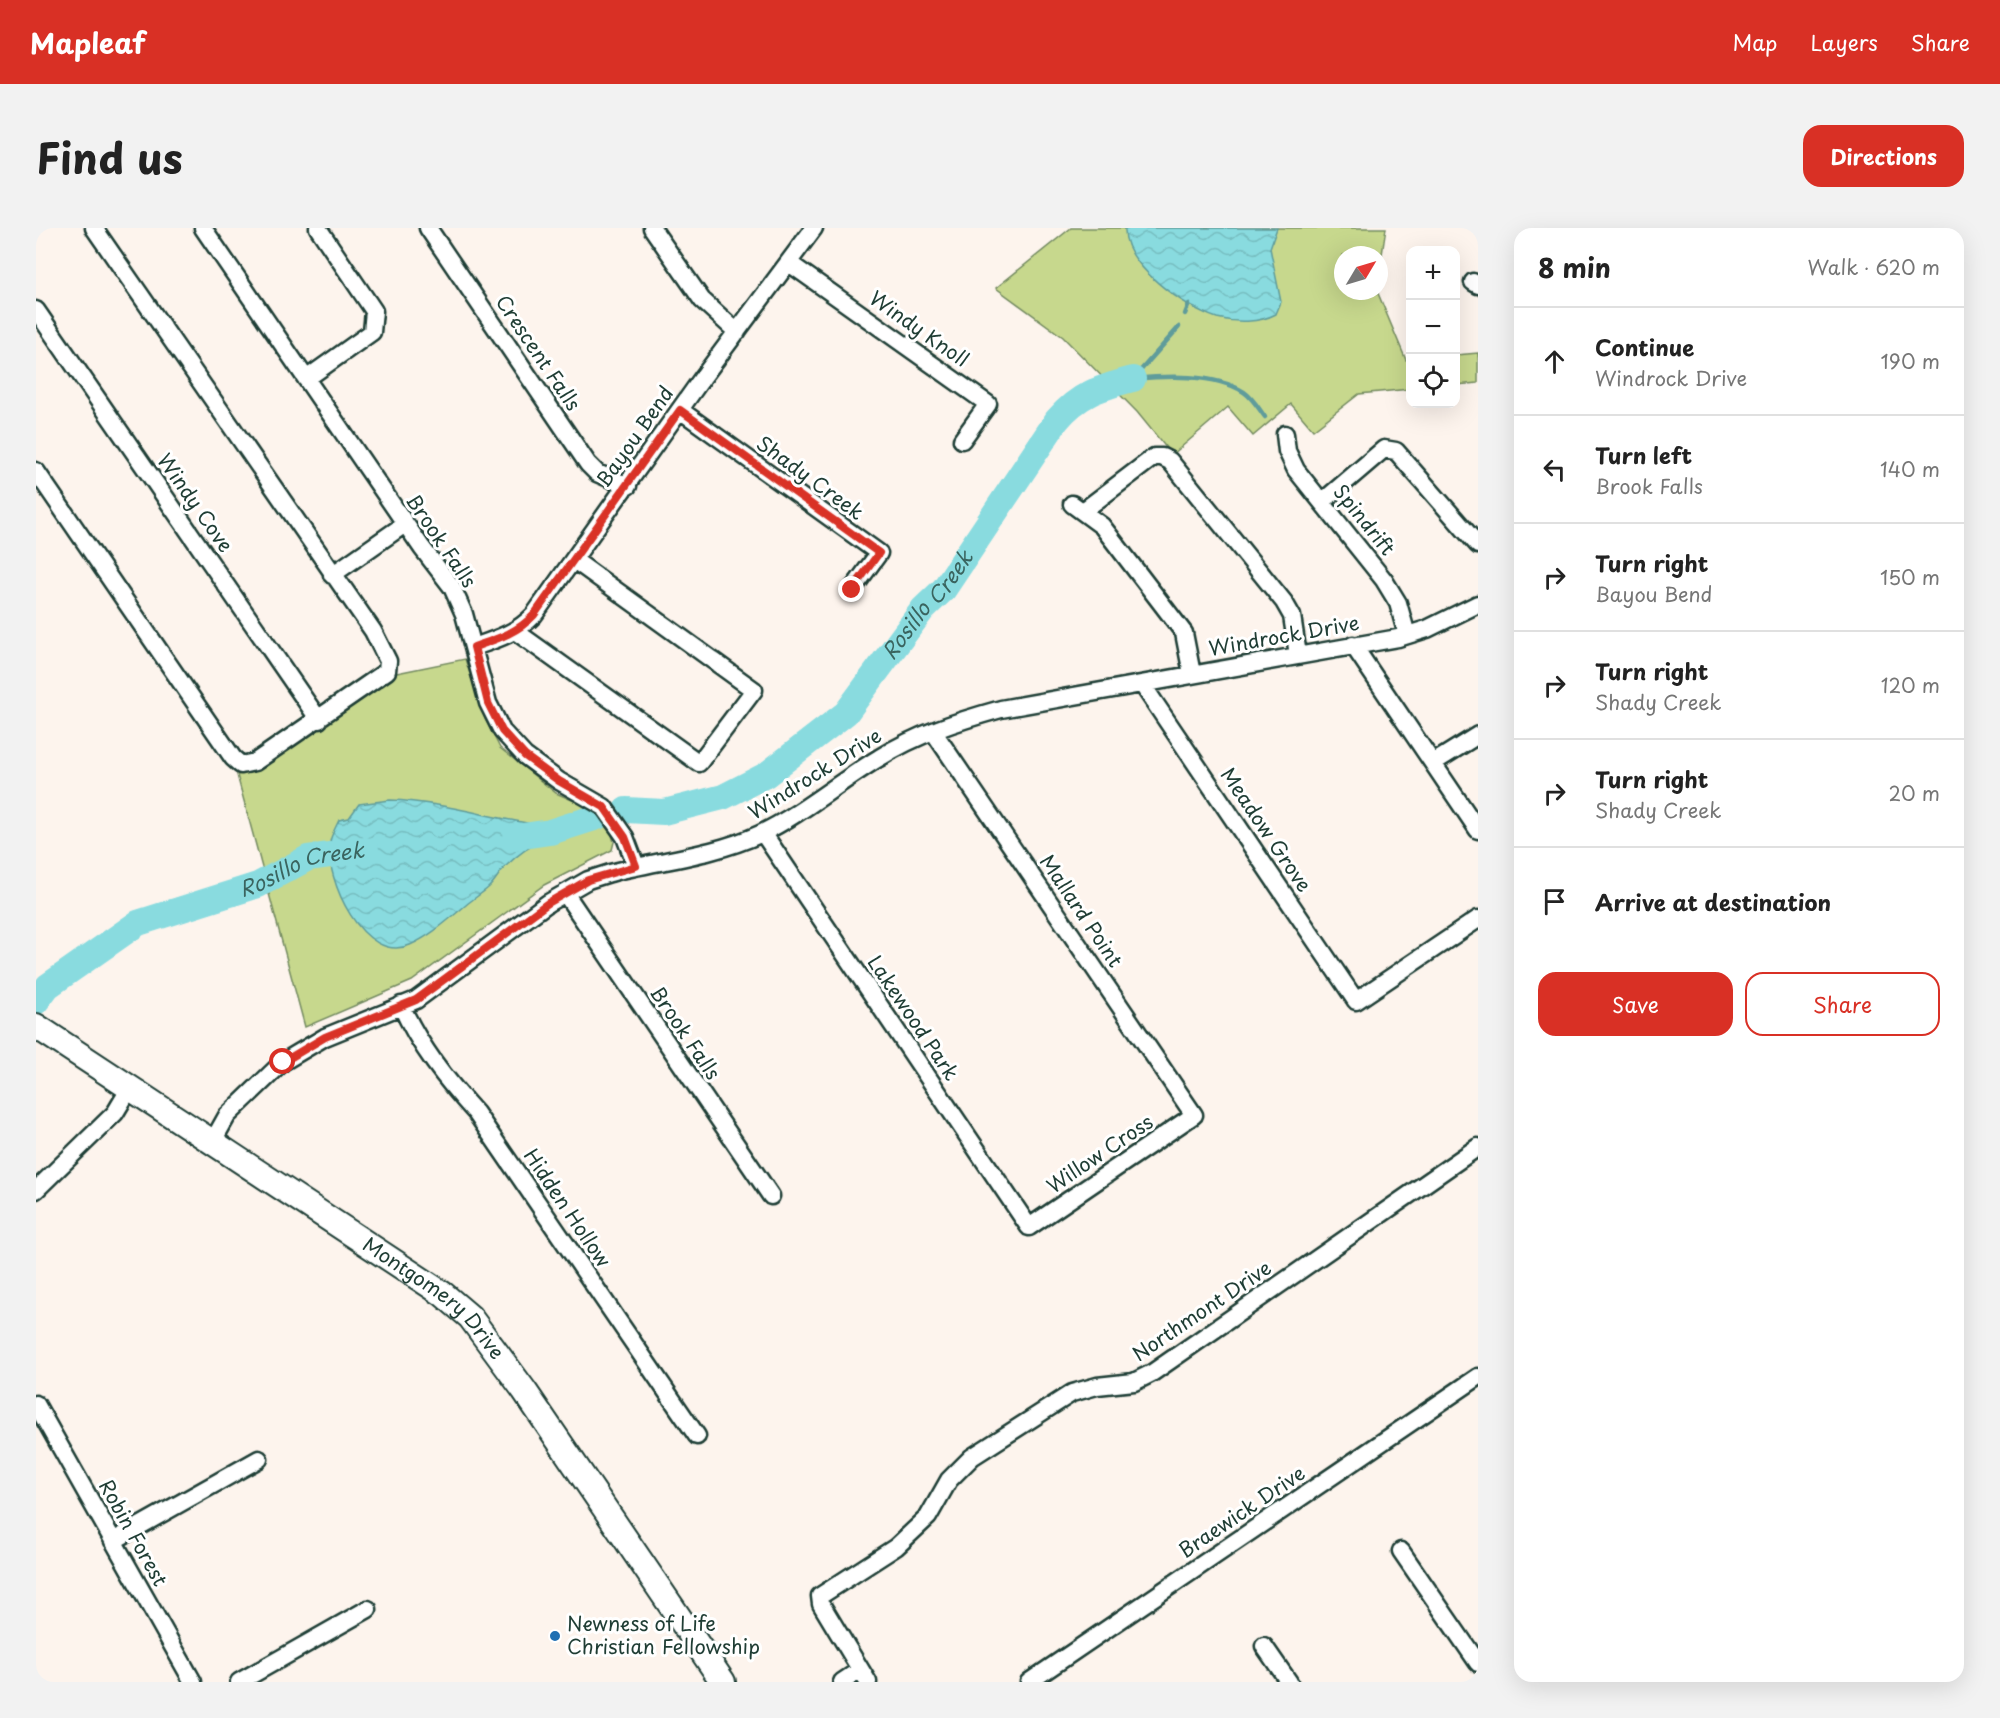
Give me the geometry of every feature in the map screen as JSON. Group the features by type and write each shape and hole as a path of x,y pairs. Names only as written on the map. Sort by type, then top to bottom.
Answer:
{"main road":[{"name":"Montgomery Drive","path":"43,1030 443,1294 470,1317 530,1399 723,1682"}],"street":[{"path":"36,471 233,758 241,765 255,762 319,720 387,670 388,661 372,631 94,228"},
{"name":"Brook Falls","path":"203,228 405,524 452,586 474,647 488,703 502,731 525,756 559,781 604,807 625,837 636,866"},
{"path":"306,379 372,332 375,318 374,311 318,228"},
{"name":"Crescent Falls","path":"428,228 588,464 597,473 628,486"},
{"path":"652,228 702,300 737,332"},
{"name":"Bayou Bend","path":"474,647 515,631 534,615 680,410 814,228"},
{"name":"Windy Knoll","path":"789,263 988,404 962,440"},
{"name":"Windy Cove","path":"36,310 319,720"},
{"name":"Shady Creek","path":"680,410 879,553 852,590"},
{"name":"Spindrift","path":"1285,434 1287,451 1296,470 1384,580 1398,603 1407,635"},
{"path":"1322,502 1384,449 1390,448 1396,451 1478,545"},
{"path":"1192,674 1184,633 1102,526 1078,507 1154,457 1162,457 1170,461 1284,602 1292,616 1298,655"},
{"path":"332,575 405,524"},
{"path":"515,631 699,763 754,690 574,560"},
{"name":"Windrock Drive","path":"213,1141 227,1116 283,1062 325,1037 416,1000 565,893 588,880 636,866 725,847 763,833 802,810 878,758 933,731 1001,709 1407,635 1453,618 1478,604"},
{"path":"1353,645 1478,830"},
{"name":"Meadow Grove","path":"1142,684 1356,1001 1478,919"},
{"name":"Mallard Point","path":"933,731 1194,1115"},
{"path":"1433,762 1478,735"},
{"name":"Lakewood Park","path":"763,833 1029,1227"},
{"name":"Brook Falls","path":"565,893 771,1196"},
{"name":"Hidden Hollow","path":"401,1005 411,1028 435,1066 476,1113 697,1436"},
{"path":"36,1190 115,1113 130,1088"},
{"name":"Willow Cross","path":"1029,1227 1194,1115"},
{"name":"Northmont Drive","path":"864,1676 821,1604 820,1596 896,1547 928,1517 949,1480 972,1457 1072,1393 1097,1386 1134,1382 1152,1373 1478,1147"},
{"name":"Braewick Drive","path":"1029,1682 1478,1377"},
{"name":"Robin Forest","path":"36,1404 193,1682"},
{"path":"113,1541 259,1459"},
{"path":"1401,1551 1478,1663"},
{"path":"239,1682 368,1609"},
{"path":"1264,1646 1289,1682"},
{"path":"842,1682 864,1676"}],"green space":[{"path":"1071,228 1386,228 1383,246 1334,246 1334,300 1381,300 1406,360 1406,389 1359,394 1313,430 1291,404 1253,436 1228,407 1172,455 1137,412 1063,337 996,288"},
{"path":"1478,353 1478,383 1460,385 1460,355"},
{"path":"465,659 485,719 500,748 556,793 591,808 612,835 614,842 612,850 544,885 412,981 305,1027 237,775 257,771 384,683 392,674"}],"water":[{"path":"1125,228 1277,228 1270,248 1281,302 1276,314 1255,321 1232,321 1217,318 1189,305 1173,295 1145,270 1127,242"},
{"path":"390,800 449,807 546,826 550,832 546,839 529,847 514,858 488,888 440,927 410,945 393,948 377,943 350,915 334,877 330,858 331,839 339,820 349,818 359,804"}],"waterway":[{"name":"Rosillo Creek","path":"1185,314 1189,304"},
{"name":"Rosillo Creek","path":"1133,379 1179,327"},
{"path":"1133,379 1190,377 1219,382 1247,394 1265,417"},
{"name":"Rosillo Creek","path":"626,810 664,812 723,797 766,775 846,713 923,609 944,589 1057,420 1074,403 1091,393 1133,379"},
{"name":"Rosillo Creek","path":"516,837 550,832 597,817"},
{"name":"Rosillo Creek","path":"36,1002 48,986 138,923 258,885 308,858 366,850"}],"place":[{"name":"Newness of Life Christian Fellowship","path":"555,1636"}],"route":[{"path":"283,1062 325,1037 416,1000 548,903 588,880 636,866 625,837 604,807 559,781 525,756 502,731 488,703 474,647 506,636 523,627 534,615 680,410 879,553 852,590"}]}
